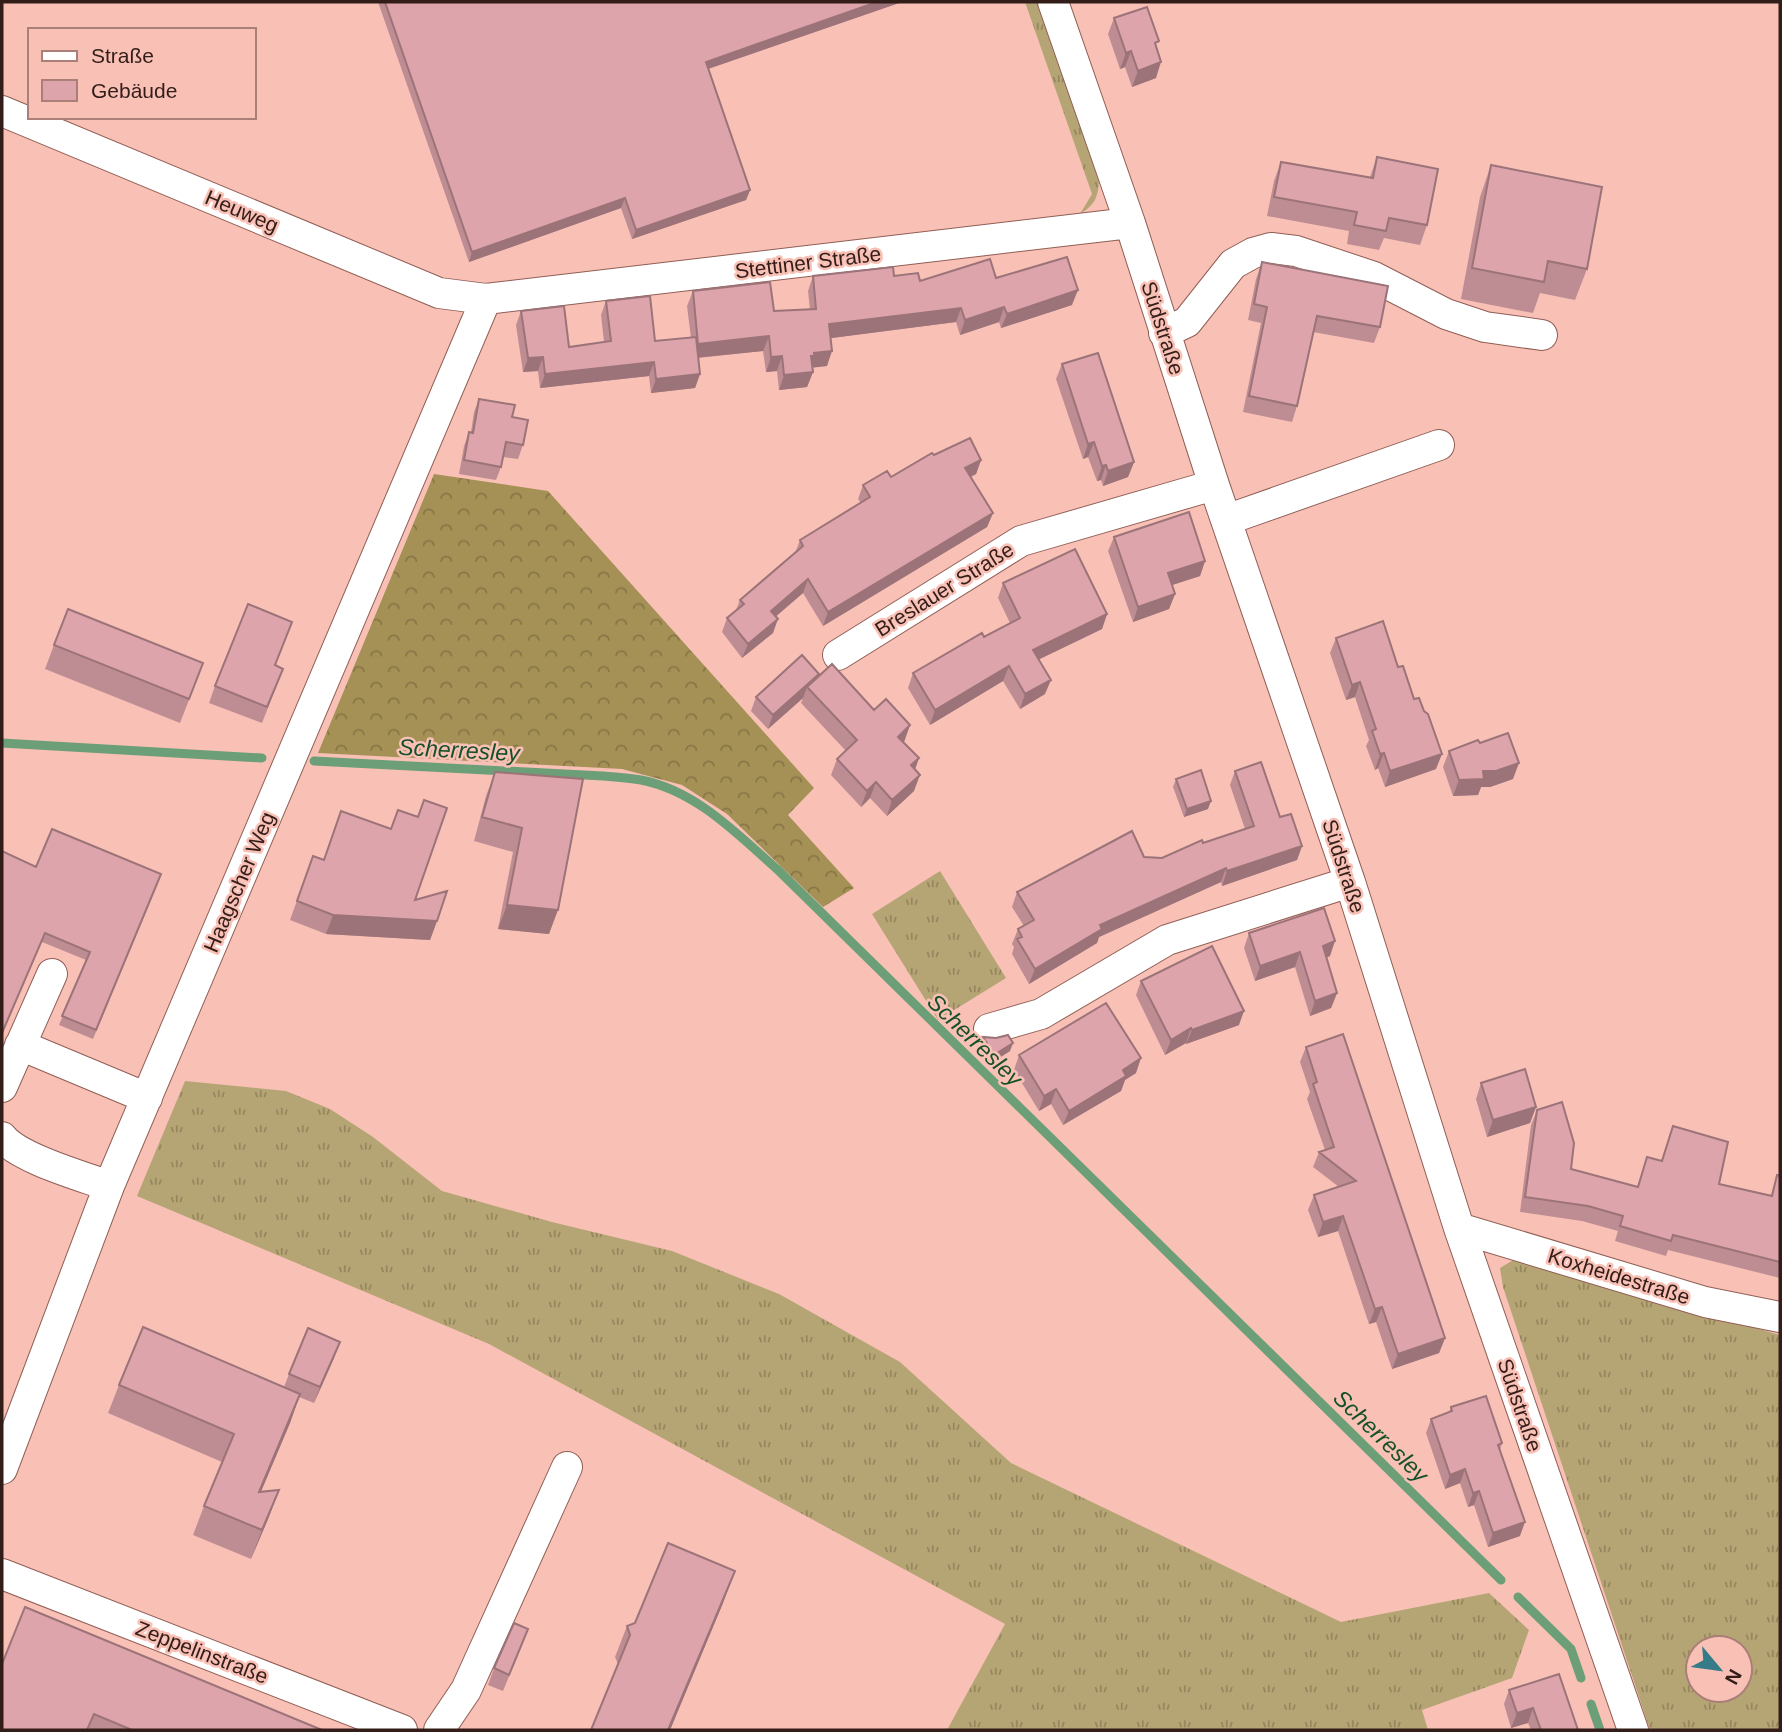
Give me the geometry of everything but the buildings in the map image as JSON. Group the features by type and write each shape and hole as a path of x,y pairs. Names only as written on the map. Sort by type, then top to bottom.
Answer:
{"street":[{"name":"Südstraße","path":"1053,2 1130,223 1214,485 1350,881 1459,1228 1633,1730"},
{"name":"Heuweg","path":"2,111 439,293 486,299"},
{"name":"Stettiner Straße","path":"486,299 1130,223"},
{"path":"1164,333 1187,322 1233,264 1253,253 1270,248 1296,251 1374,277 1446,314 1485,327 1542,335"},
{"name":"Haagscher Weg","path":"2,1469 109,1186 486,299"},
{"path":"1226,520 1439,445"},
{"name":"Breslauer Straße","path":"838,655 1021,541 1214,485"},
{"path":"989,1029 1041,1014 1167,940 1350,881"},
{"path":"2,1087 52,974"},
{"path":"20,1045 147,1098"},
{"path":"2,1138 26,1155 109,1186"},
{"name":"Koxheidestraße","path":"1459,1228 1705,1302 1780,1317"},
{"path":"439,1730 466,1690 567,1466"},
{"name":"Zeppelinstraße","path":"2,1574 402,1730"}],"green space":[{"path":"1025,2 1038,2 1099,181 1095,200 1080,214 1092,194"},
{"path":"434,474 548,491 814,788 788,815 854,888 823,907 727,814 682,785 622,769 318,753"},
{"path":"940,871 1006,978 938,1020 872,914"},
{"path":"185,1081 286,1091 330,1109 373,1137 442,1191 552,1222 672,1251 779,1294 900,1362 1011,1463 1341,1622 1489,1593 1529,1630 1512,1678 1422,1710 1428,1730 947,1730 1005,1624 489,1344 137,1196"},
{"path":"1515,1259 1780,1335 1780,1730 1650,1730 1503,1287 1500,1268"}],"waterway":[{"name":"Scherresley","path":"2,743 262,758"},
{"name":"Scherresley","path":"314,761 627,778 661,786 698,804 778,870 1501,1580"},
{"name":"Scherresley","path":"1518,1597 1571,1649 1581,1678"},
{"name":"Scherresley","path":"1591,1704 1600,1730"}]}
